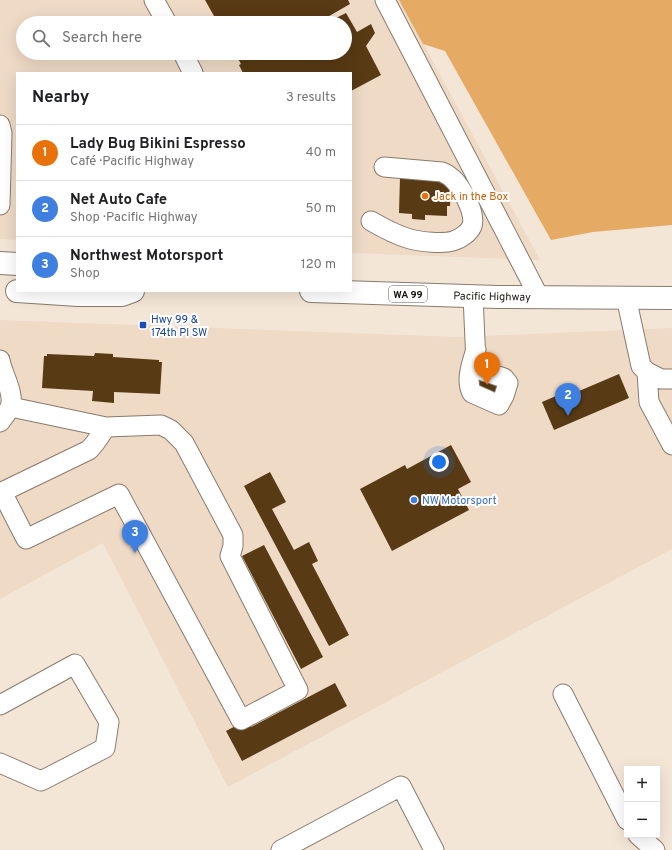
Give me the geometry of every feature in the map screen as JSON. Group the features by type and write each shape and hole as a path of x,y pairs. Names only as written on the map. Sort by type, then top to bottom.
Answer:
{"highway":[{"path":"0,263 16,264"},
{"path":"0,290 16,291"},
{"path":"32,292 78,295 122,295 130,292"},
{"name":"Pacific Highway","path":"343,292 473,296 672,298"}],"street":[{"path":"154,0 162,16"},
{"path":"385,0 539,297"},
{"path":"187,60 193,72"},
{"path":"0,205 6,133"},
{"path":"370,221 384,229 410,239 436,242 453,241 465,235 470,230 472,225 471,212 467,201 458,184 448,174 442,172 384,167"},
{"path":"473,296 476,349"},
{"path":"626,297 640,366 646,372 662,379 672,379"},
{"path":"0,360 1,367 12,396 5,415 106,427 161,425 171,430 184,443 233,535 233,546 230,556 298,690 241,720 119,494 26,539 2,492 89,450 96,443 106,427"},
{"path":"646,372 649,402 672,445"},
{"path":"0,705 75,664 109,722 105,748 41,781 0,763"},
{"path":"563,694 624,814"},
{"path":"281,850 401,786 434,850"},
{"path":"641,838 655,850"}],"shaded area":[{"path":"0,0 400,0 540,260 352,253 352,72 16,72 16,240 0,239"},
{"path":"399,0 672,0 672,225 593,232 551,240 445,51 423,44"},
{"path":"0,320 458,337 672,328 672,549 228,787 103,543 0,599"}],"building":[{"path":"205,0 348,0 350,4 329,16 214,16"},
{"path":"346,13 348,16 340,16"},
{"path":"352,23 357,32 371,24 375,33 366,46 381,75 352,90 352,72 242,72 239,65 241,64 239,60 352,60"},
{"name":"Jack in the Box","path":"422,163 451,185 450,206 447,206 447,216 425,215 425,220 412,219 412,214 399,213 400,177"},
{"path":"95,353 113,354 113,357 159,360 159,362 162,362 160,394 114,392 114,403 92,401 93,391 42,388 44,356 47,356 47,354 94,356"},
{"path":"619,374 629,398 554,430 542,402 556,396 558,400"},
{"path":"481,375 499,383 494,394 476,387"},
{"name":"NW Motorsport","path":"451,445 471,482 458,489 469,510 392,551 360,489 405,465 407,469"},
{"path":"270,472 286,502 272,509 294,550 309,542 318,561 312,564 349,635 329,646 244,486"},
{"path":"264,545 323,657 301,669 242,556"},
{"path":"335,683 347,706 242,761 226,731 247,720 251,727"}],"place":[{"name":"Jack in the Box","path":"425,196"},
{"name":"Hwy 99 & 174th Pl SW","path":"143,325"},
{"name":"Lady Bug Bikini Espresso","path":"487,385"},
{"name":"Net Auto Cafe","path":"568,416"},
{"name":"NW Motorsport","path":"414,500"},
{"name":"Northwest Motorsport","path":"135,553"}]}
